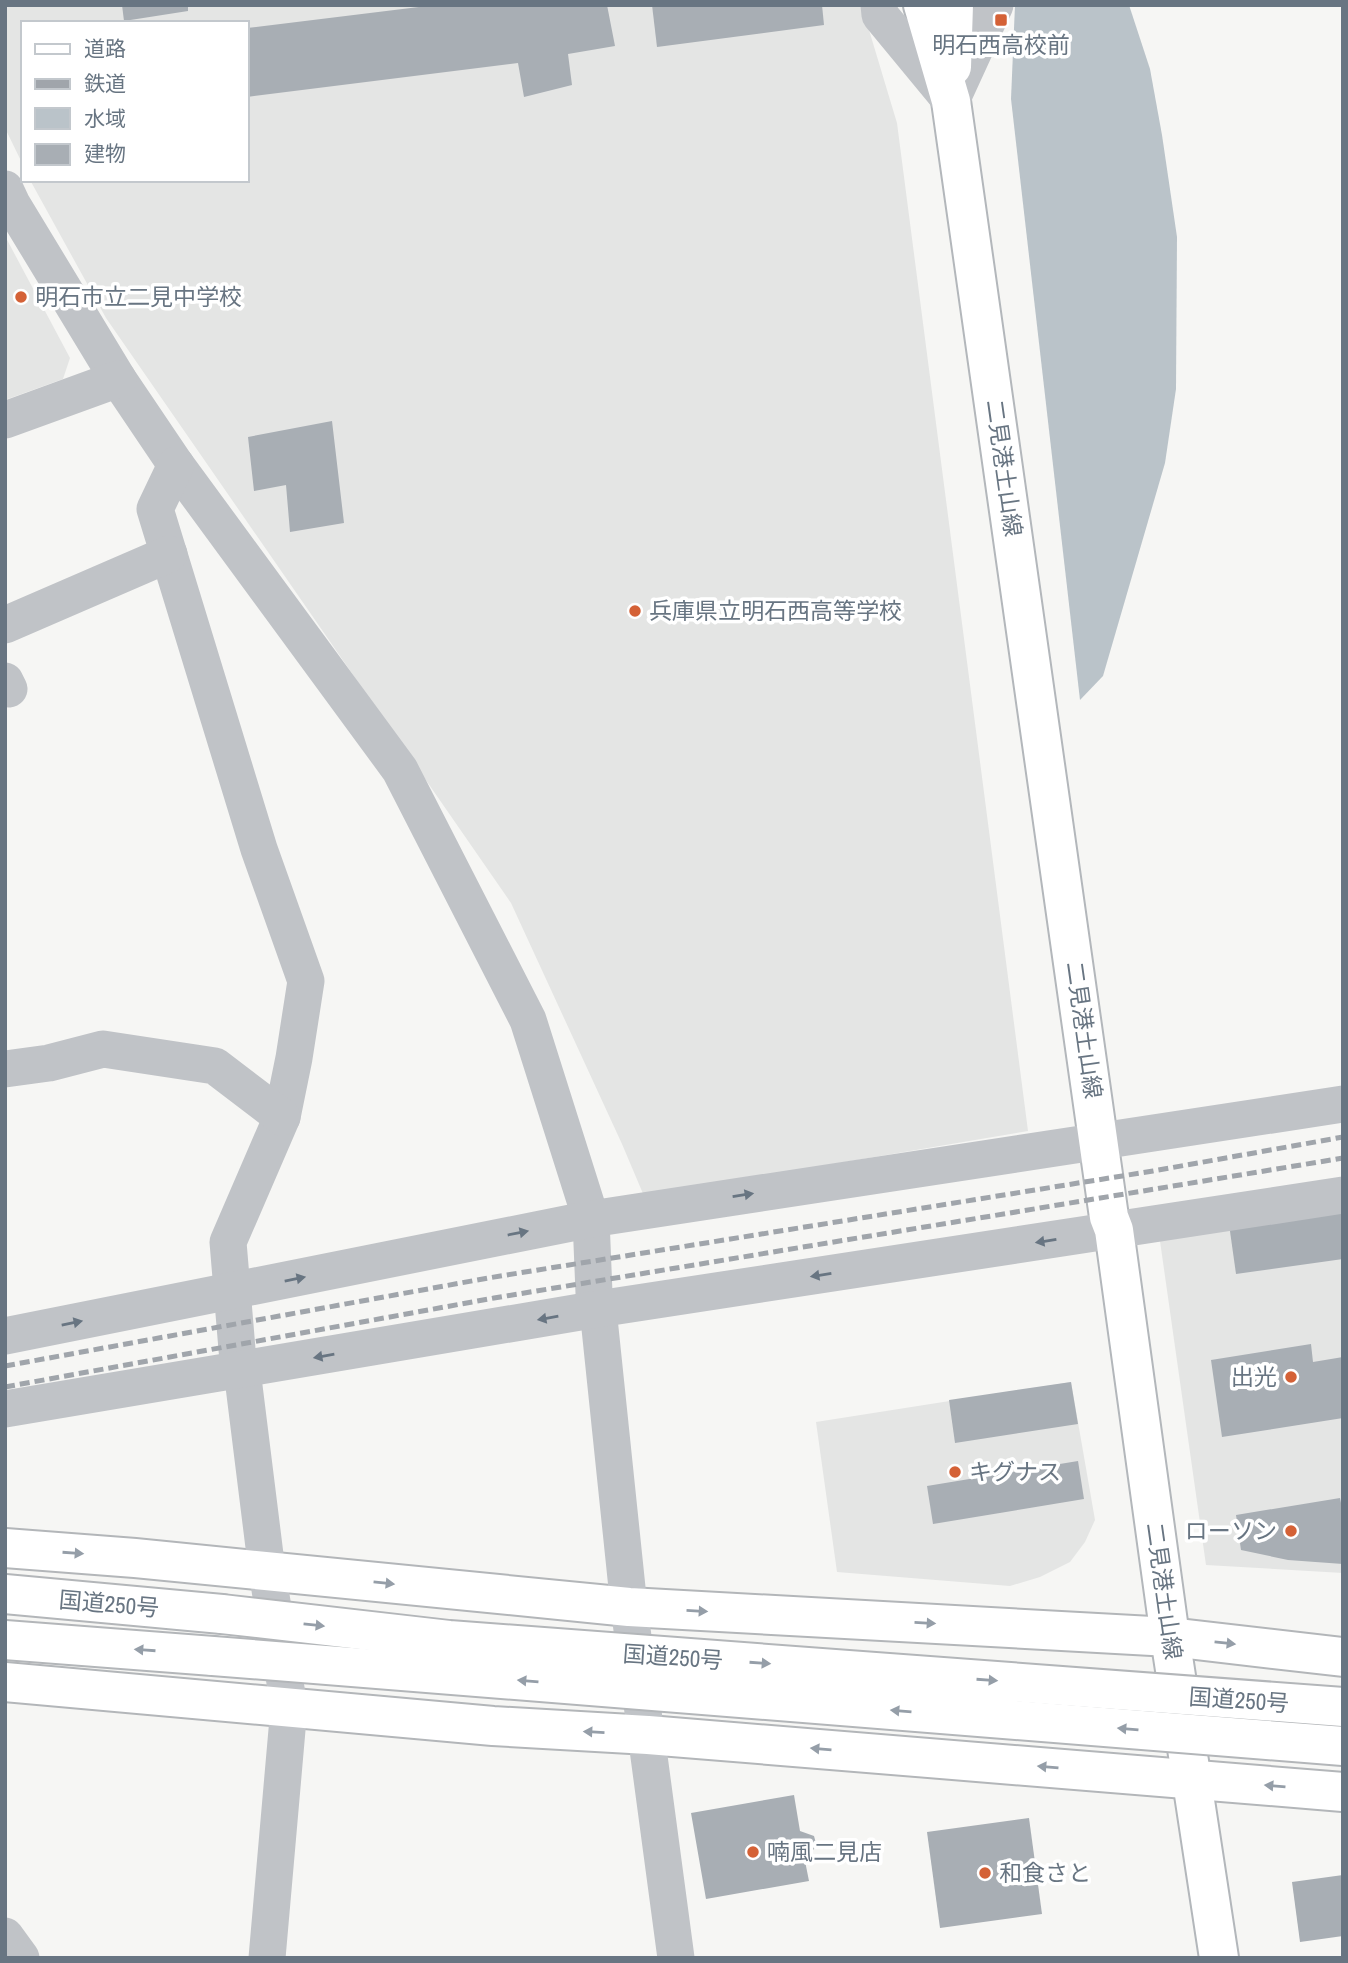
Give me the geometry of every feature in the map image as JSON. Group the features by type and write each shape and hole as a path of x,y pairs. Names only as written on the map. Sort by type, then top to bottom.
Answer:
{"main road":[{"name":"二見港土山線","path":"923,5 951,101 1170,1637 1219,1958"},
{"name":"二見港土山線","path":"951,101 954,5"},
{"path":"5,1548 135,1558 629,1607 1170,1637 1343,1657"},
{"name":"国道250号","path":"5,1594 222,1614 449,1640 1343,1707"},
{"name":"国道250号","path":"5,1640 1343,1746"},
{"path":"5,1682 492,1727 648,1735 1343,1792"}],"street":[{"path":"878,5 880,15 951,101 995,5"},
{"path":"5,189 118,379 176,465 400,770 528,1020 591,1219 594,1293 598,1309 629,1607 676,1958"},
{"path":"5,420 118,379"},
{"path":"176,465 155,509 259,849 306,981 282,1117 228,1242 238,1361 242,1370 267,1571 289,1707 267,1958"},
{"path":"5,625 169,554"},
{"path":"5,1069 49,1063 103,1049 215,1066 282,1117"},
{"path":"5,1336 591,1219 1343,1104"},
{"path":"5,1409 598,1309 1343,1195"},
{"path":"5,1936 21,1958"}],"shaded area":[{"name":"兵庫県立明石西高等学校","path":"5,5 864,5 866,20 897,123 1028,1131 644,1196 511,903 106,318 31,182 248,182 248,21 21,21 21,161 5,128"},
{"name":"明石市立二見中学校","path":"5,236 70,358 63,379 5,400"},
{"path":"1343,1205 1343,1573 1206,1565 1159,1234"},
{"name":"キグナス","path":"1071,1382 1095,1520 1085,1542 1070,1562 1040,1577 1010,1586 837,1572 816,1422"}],"water":[{"path":"1015,5 1129,5 1150,69 1177,237 1176,389 1165,463 1103,676 1080,700 1011,99"}],"building":[{"path":"122,5 188,5 188,11 124,21"},
{"path":"435,5 607,5 615,46 568,54 572,85 524,97 518,63 248,97 248,28"},
{"path":"652,5 822,5 824,25 657,47"},
{"path":"332,421 344,523 290,532 286,485 254,491 248,437"},
{"path":"1343,1201 1343,1259 1236,1274 1228,1217"},
{"path":"1311,1344 1313,1362 1343,1357 1343,1418 1222,1437 1211,1360"},
{"path":"1071,1382 1078,1424 955,1443 949,1400"},
{"path":"1078,1461 1084,1499 933,1524 927,1486"},
{"path":"1340,1498 1343,1513 1343,1564 1288,1560 1241,1550 1236,1515"},
{"path":"794,1795 800,1831 814,1836 817,1847 804,1856 809,1881 706,1899 691,1813"},
{"path":"1029,1818 1042,1914 940,1928 927,1832"},
{"path":"1343,1875 1343,1936 1300,1942 1292,1882"}],"railway":[{"path":"5,1366 488,1278 1153,1171 1343,1137"},
{"path":"5,1387 494,1298 1343,1158"}],"place":[{"name":"明石西高校前","path":"1001,20"},
{"name":"明石市立二見中学校","path":"21,297"},
{"name":"兵庫県立明石西高等学校","path":"635,611"},
{"name":"出光","path":"1291,1377"},
{"name":"キグナス","path":"955,1472"},
{"name":"ローソン","path":"1291,1531"},
{"name":"喃風二見店","path":"753,1852"},
{"name":"和食さと","path":"985,1873"}]}
